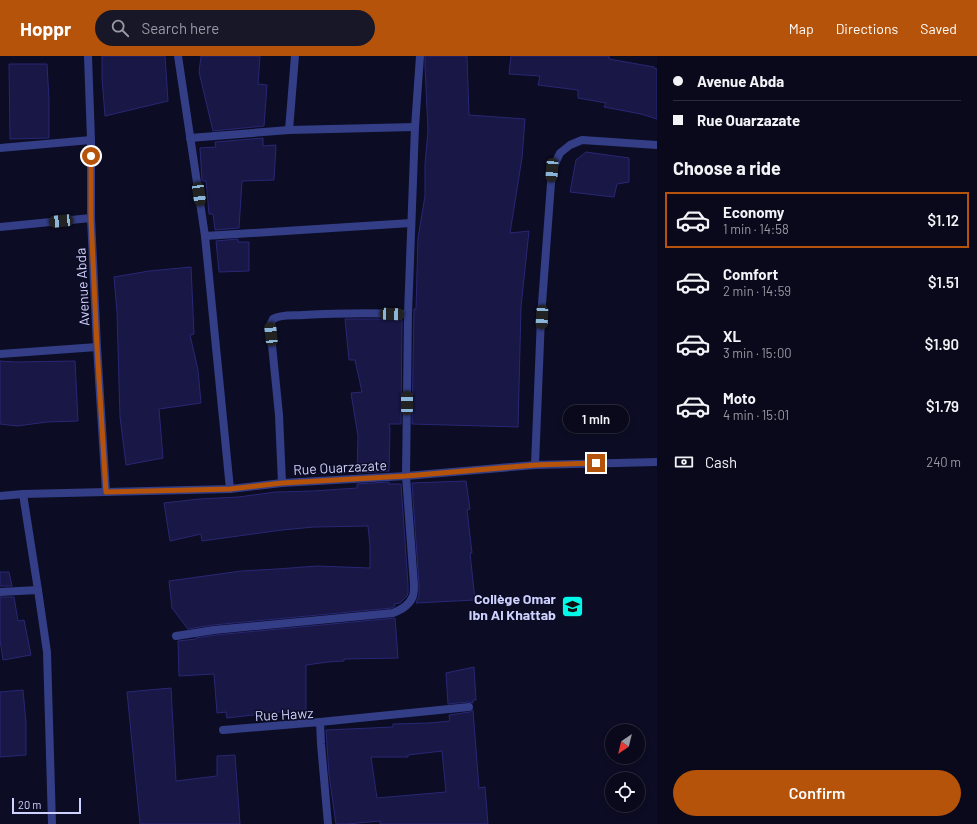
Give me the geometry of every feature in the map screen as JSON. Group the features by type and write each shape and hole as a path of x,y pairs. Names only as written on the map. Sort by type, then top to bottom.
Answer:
{"street":[{"name":"Avenue Abda","path":"88,56 91,140 91,218 106,492"},
{"path":"178,56 205,236 230,489"},
{"path":"289,130 295,56"},
{"path":"176,636 214,630 393,613 399,611 408,604 413,596 414,585 406,476 408,314 415,127 420,56"},
{"path":"190,138 289,130 415,127"},
{"path":"0,148 91,140"},
{"path":"535,465 542,317 552,170 560,153 570,145 582,140 657,145"},
{"path":"0,227 91,218"},
{"path":"205,236 411,223"},
{"path":"282,483 279,415 270,325 273,319 280,316 328,314 408,314"},
{"path":"0,354 97,347"},
{"name":"Rue Ouarzazate","path":"0,496 23,494 230,489 282,483 406,476 535,465 657,462"},
{"path":"23,494 47,652 52,824"},
{"path":"0,592 38,590"},
{"path":"320,722 468,707"},
{"name":"Rue Hawz","path":"223,730 320,722 320,744 328,824"}],"building":[{"path":"102,56 165,56 168,101 105,116"},
{"path":"201,56 260,56 258,84 267,85 264,126 213,131 199,72"},
{"path":"425,56 467,56 469,115 525,119 522,158 510,233 529,231 521,307 518,427 412,424 414,309 416,309 418,238 425,196 425,164 428,131"},
{"path":"511,56 609,56 609,59 654,67 657,69 657,119 641,114 604,107 606,103 578,98 578,90 538,85 540,76 509,74"},
{"path":"9,64 47,64 49,138 10,139"},
{"path":"263,138 263,146 276,145 274,180 242,181 239,228 215,230 213,214 209,214 206,181 202,181 200,148 216,147 215,142"},
{"path":"586,152 629,158 629,182 617,184 614,197 570,192 576,160"},
{"path":"238,239 238,242 249,242 249,271 219,272 216,241"},
{"path":"191,267 194,334 190,335 198,370 201,403 159,409 163,458 126,465 120,417 117,312 114,277 149,271"},
{"path":"345,319 402,319 401,424 389,424 389,471 357,473 358,436 351,393 362,392 355,360 349,360"},
{"path":"0,361 75,361 78,421 47,422 17,426 0,424"},
{"path":"466,481 470,509 467,510 475,600 416,603 419,596 419,585 412,483"},
{"path":"389,482 389,484 401,484 408,585 407,596 400,603 394,604 395,606 392,608 213,625 188,629 172,608 169,581 241,571 317,566 370,568 370,546 368,526 314,527 202,541 201,534 170,541 164,503 238,497 276,492 357,488 357,484"},
{"path":"0,572 9,572 12,586 0,586"},
{"path":"0,597 14,597 18,621 24,620 31,655 3,660 0,640"},
{"path":"395,618 398,658 344,659 344,661 306,665 306,712 279,712 227,718 226,712 217,713 214,674 179,676 178,641 215,635"},
{"path":"474,667 476,700 473,700 473,703 448,704 446,673"},
{"path":"171,688 176,781 217,776 217,756 235,755 240,824 140,824 127,692"},
{"path":"23,690 26,723 26,755 0,757 0,692"},
{"path":"473,710 479,788 485,787 488,824 380,824 380,821 336,824 329,775 326,730 393,727 393,724 450,721 449,715 470,712","holes":["442,751 446,792 377,798 371,757 408,757 408,755"]}],"place":[{"name":"Collège Omar ibn Al Khattab","path":"572,606"}],"route":[{"path":"91,156 91,218 106,492 230,489 282,483 406,476 535,465 596,463"}]}
